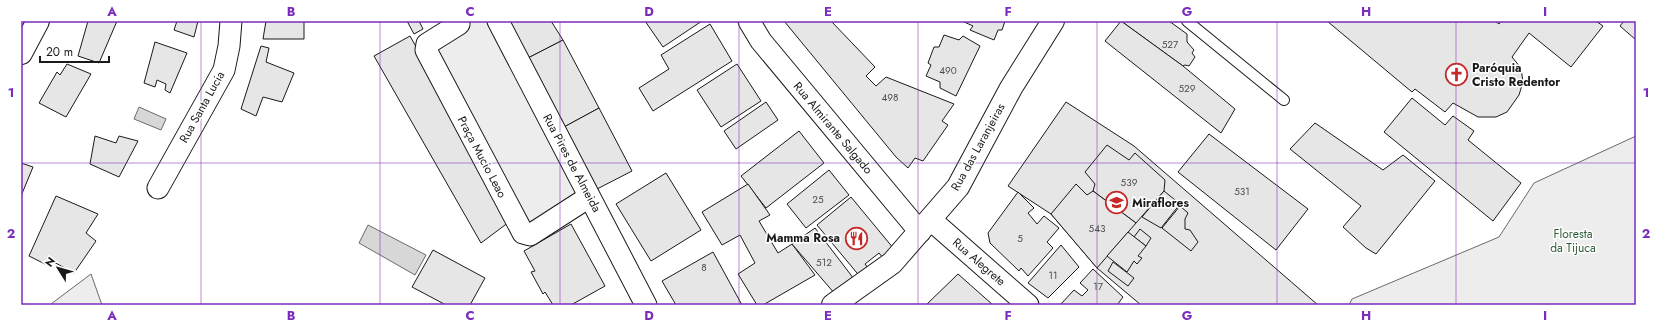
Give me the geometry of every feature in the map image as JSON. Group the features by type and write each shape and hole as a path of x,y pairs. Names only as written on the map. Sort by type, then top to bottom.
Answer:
{"main road":[{"path":"21,53 38,21"},
{"name":"Rua das Laranjeiras","path":"833,305 892,263 926,226 958,187 1011,88 1053,21"}],"street":[{"name":"Rua Santa Lucia","path":"158,188 224,70 229,46 231,21"},
{"name":"Rua Pires de Almeida","path":"498,21 646,305"},
{"name":"Rua Almirante Salgado","path":"749,21 761,41 926,226"},
{"name":"Praça Mucio Leao","path":"460,22 427,44 426,50 523,233 530,235 589,197"},
{"name":"Rua Alegrete","path":"926,226 1028,305"}],"lane":[{"path":"1187,21 1284,100"}],"green space":[{"path":"456,21 493,21 590,190 524,228 424,40"},
{"name":"Floresta da Tijuca","path":"1636,136 1636,305 1349,305 1352,299 1499,237 1534,183"},
{"path":"91,274 102,305 51,305 51,304"}],"shaded area":[{"path":"139,107 166,119 161,130 134,119"},
{"path":"368,225 426,255 415,275 359,243"}],"building":[{"path":"88,21 117,21 99,63 78,56"},
{"path":"177,21 198,21 194,37 174,30"},
{"path":"266,21 304,21 304,39 263,39"},
{"path":"407,21 419,21 423,29 414,34"},
{"path":"507,21 551,21 563,40 528,58"},
{"path":"645,21 702,21 663,47"},
{"path":"784,21 831,21 875,67 866,76 876,86 886,77 954,104 942,121 948,125 923,161 915,158 908,168 896,157"},
{"path":"962,21 1005,21 1002,30 998,30 994,40 970,30 973,26"},
{"path":"1121,21 1169,21 1187,34 1187,42 1194,50 1192,53 1195,57 1189,66 1183,66"},
{"path":"1121,21 1183,66 1235,109 1221,133 1105,41"},
{"name":"Paróquia Cristo Redentor","path":"1327,21 1495,21 1499,24 1501,21 1596,21 1603,26 1571,67 1529,33 1512,57 1521,68 1523,82 1519,95 1507,112 1496,117 1478,117 1453,103 1445,112 1415,89 1412,92"},
{"path":"1624,21 1636,21 1636,40 1620,26"},
{"path":"710,24 732,61 653,111 639,88 669,69 661,55"},
{"path":"944,35 959,40 963,36 980,46 956,96 940,88 940,82 926,76 931,65 928,63 934,47 939,47"},
{"path":"410,36 513,219 481,243 374,56"},
{"path":"563,40 599,108 564,127 528,58"},
{"path":"155,42 187,53 170,93 165,90 166,84 157,80 155,87 144,83"},
{"path":"261,46 269,48 266,62 294,73 282,102 263,97 256,116 241,109"},
{"path":"67,64 91,74 66,117 39,103 57,72 60,75"},
{"path":"737,64 761,101 721,127 697,90"},
{"path":"1412,98 1445,125 1453,116 1474,131 1468,140 1521,183 1493,221 1384,132"},
{"path":"766,102 778,120 736,149 724,131"},
{"name":"Miraflores","path":"1066,102 1134,146 1318,305 1141,305 1097,268 1051,214 1008,186"},
{"path":"599,108 632,171 597,189 564,127"},
{"path":"1315,123 1383,170 1403,155 1435,181 1376,254 1366,248 1343,227 1361,206 1290,149"},
{"path":"799,131 824,163 766,208 741,176"},
{"path":"1209,134 1308,209 1276,250 1178,172"},
{"path":"95,136 116,143 119,136 138,141 119,177 90,164"},
{"path":"1107,145 1129,160 1135,153 1165,180 1164,191 1136,223 1093,191 1095,184 1085,172"},
{"path":"21,163 33,167 21,196"},
{"path":"829,170 849,195 806,228 787,204"},
{"path":"666,173 701,230 651,261 616,204"},
{"path":"748,184 770,215 759,221 778,253 792,244 815,275 763,305 757,305 738,274 755,263 740,235 722,245 702,212"},
{"path":"1076,184 1087,195 1093,191 1136,223 1097,268 1051,214"},
{"path":"1164,191 1180,204 1161,228 1142,217"},
{"path":"1018,192 1034,208 1028,213 1037,224 1044,216 1059,228 1047,242 1053,248 1028,276 1021,268 1019,271 990,243 988,233"},
{"path":"56,196 98,214 86,233 96,241 74,273 50,260 45,264 29,256"},
{"name":"Mamma Rosa","path":"851,197 894,249 883,258 879,253 865,264 871,272 862,279 817,225"},
{"path":"1180,206 1188,213 1185,219 1185,229 1190,230 1198,242 1191,251 1162,228"},
{"path":"571,224 605,286 571,305 553,305 545,292 543,294 531,272 535,271 524,251"},
{"path":"815,228 854,279 835,294 792,244"},
{"path":"1140,229 1151,238 1146,246 1134,237"},
{"path":"1128,232 1146,246 1138,256 1142,258 1137,264 1134,261 1127,272 1107,256"},
{"path":"1061,245 1079,267 1048,298 1028,283"},
{"path":"433,250 485,278 470,305 446,305 412,287"},
{"path":"713,252 742,305 676,305 662,281"},
{"path":"1113,262 1134,278 1128,286 1108,271"},
{"path":"1093,269 1123,297 1117,305 1060,305 1074,290 1082,296 1088,290 1080,283"},
{"path":"958,274 993,305 926,305"}],"place":[{"name":"Paróquia Cristo Redentor","path":"1457,75"},
{"name":"Miraflores","path":"1117,203"},
{"name":"Mamma Rosa","path":"856,238"}]}
